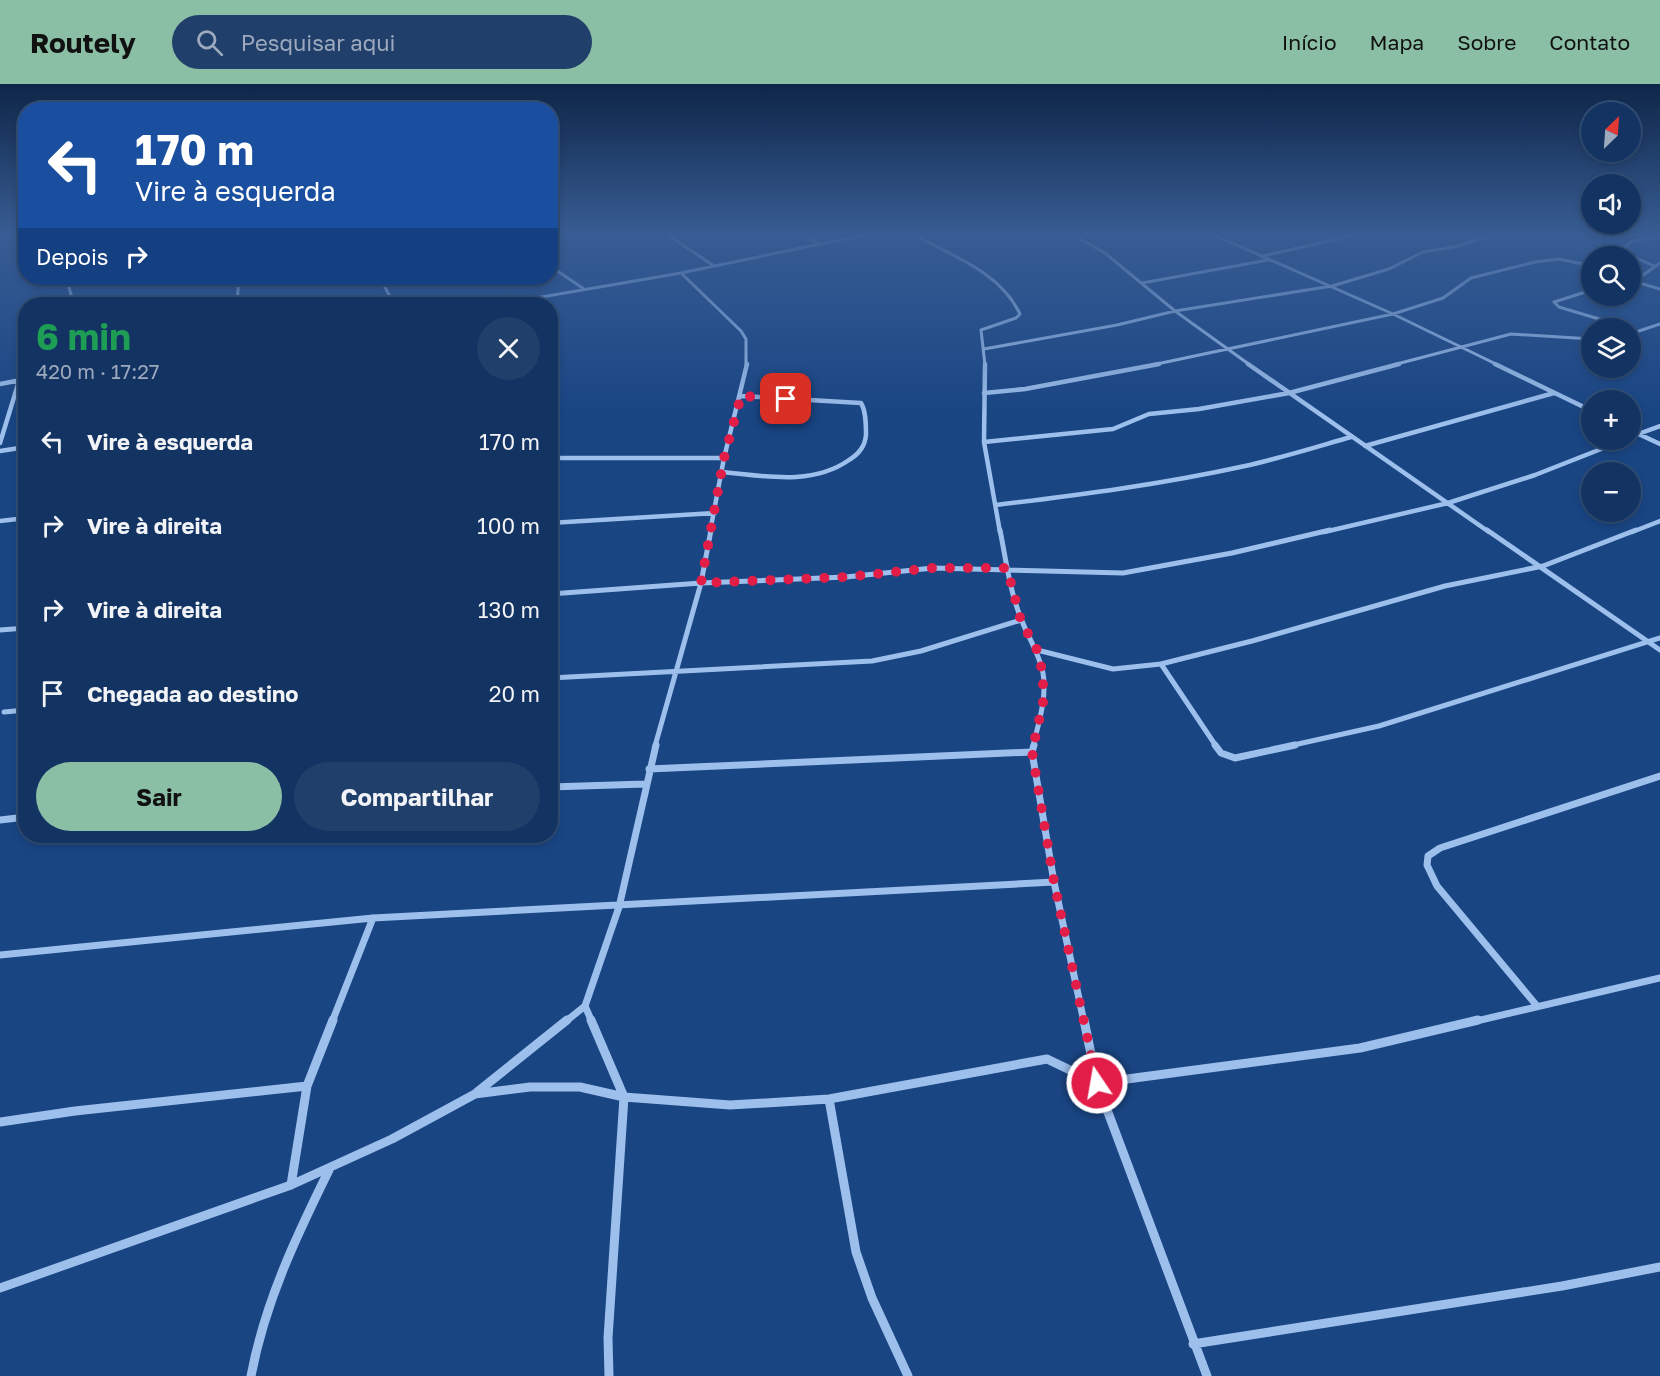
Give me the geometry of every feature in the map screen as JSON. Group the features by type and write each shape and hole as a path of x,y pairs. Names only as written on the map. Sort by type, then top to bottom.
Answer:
{"street":[{"path":"0,1288 291,1185 392,1139 475,1094 585,1006 619,907 645,784 674,671 701,583 716,513 724,458 741,396 747,363 746,339 741,331 704,295"},
{"path":"1009,295 1014,300 1020,314 1018,317 981,330 986,374 984,442 1007,568 1021,621 1037,650 1043,674 1043,703 1032,752 1054,882 1097,1083 1193,1344 1207,1376"},
{"path":"1156,295 1351,437 1543,566 1660,650"},
{"path":"984,349 1117,326 1175,311 1274,295"},
{"path":"1352,295 1581,406"},
{"path":"984,393 1064,382 1393,314 1447,295"},
{"path":"1575,295 1554,302 1559,307 1594,318"},
{"path":"1641,332 1660,324"},
{"path":"984,442 1113,429 1149,414 1199,409 1289,393 1511,334 1581,338"},
{"path":"0,384 18,381"},
{"path":"0,443 18,384"},
{"path":"1365,446 1554,393"},
{"path":"722,472 776,476 821,475 847,463 861,451 866,441 861,403 741,396"},
{"path":"1641,433 1660,426"},
{"path":"1641,436 1660,444"},
{"path":"996,505 1096,494 1188,478 1245,466 1351,437"},
{"path":"0,451 18,448"},
{"path":"558,593 701,583 846,577 933,568 1007,568 1123,573 1232,553 1448,503 1535,476 1599,450"},
{"path":"558,458 724,458"},
{"path":"558,523 716,513"},
{"path":"0,522 18,519"},
{"path":"1037,650 1113,669 1161,664 1252,641 1445,586 1543,566 1660,521"},
{"path":"558,678 872,661 921,651 1021,621"},
{"path":"0,630 18,629"},
{"path":"1161,664 1221,753 1235,758 1379,726 1660,638"},
{"path":"4,712 18,711"},
{"path":"649,769 1032,752"},
{"path":"1537,1006 1437,886 1427,865 1428,856 1440,848 1660,776"},
{"path":"558,787 645,784"},
{"path":"0,820 18,818"},
{"path":"0,955 373,918 619,907 1054,882"},
{"path":"291,1185 307,1086 373,918"},
{"path":"475,1094 530,1087 580,1087 624,1097 730,1105 829,1099 1047,1059 1097,1083 1360,1048 1660,978"},
{"path":"585,1006 624,1097 608,1338 609,1376"},
{"path":"0,1122 75,1111 307,1086"},
{"path":"829,1099 856,1252 872,1298 908,1376"},
{"path":"251,1376 254,1354 270,1301 290,1251 329,1169"},
{"path":"1193,1344 1562,1286 1660,1267"}],"route":[{"path":"786,399 741,396 724,458 716,513 701,583 846,577 933,568 1007,568 1021,621 1037,650 1043,674 1043,703 1032,752 1054,882 1097,1083"}]}
